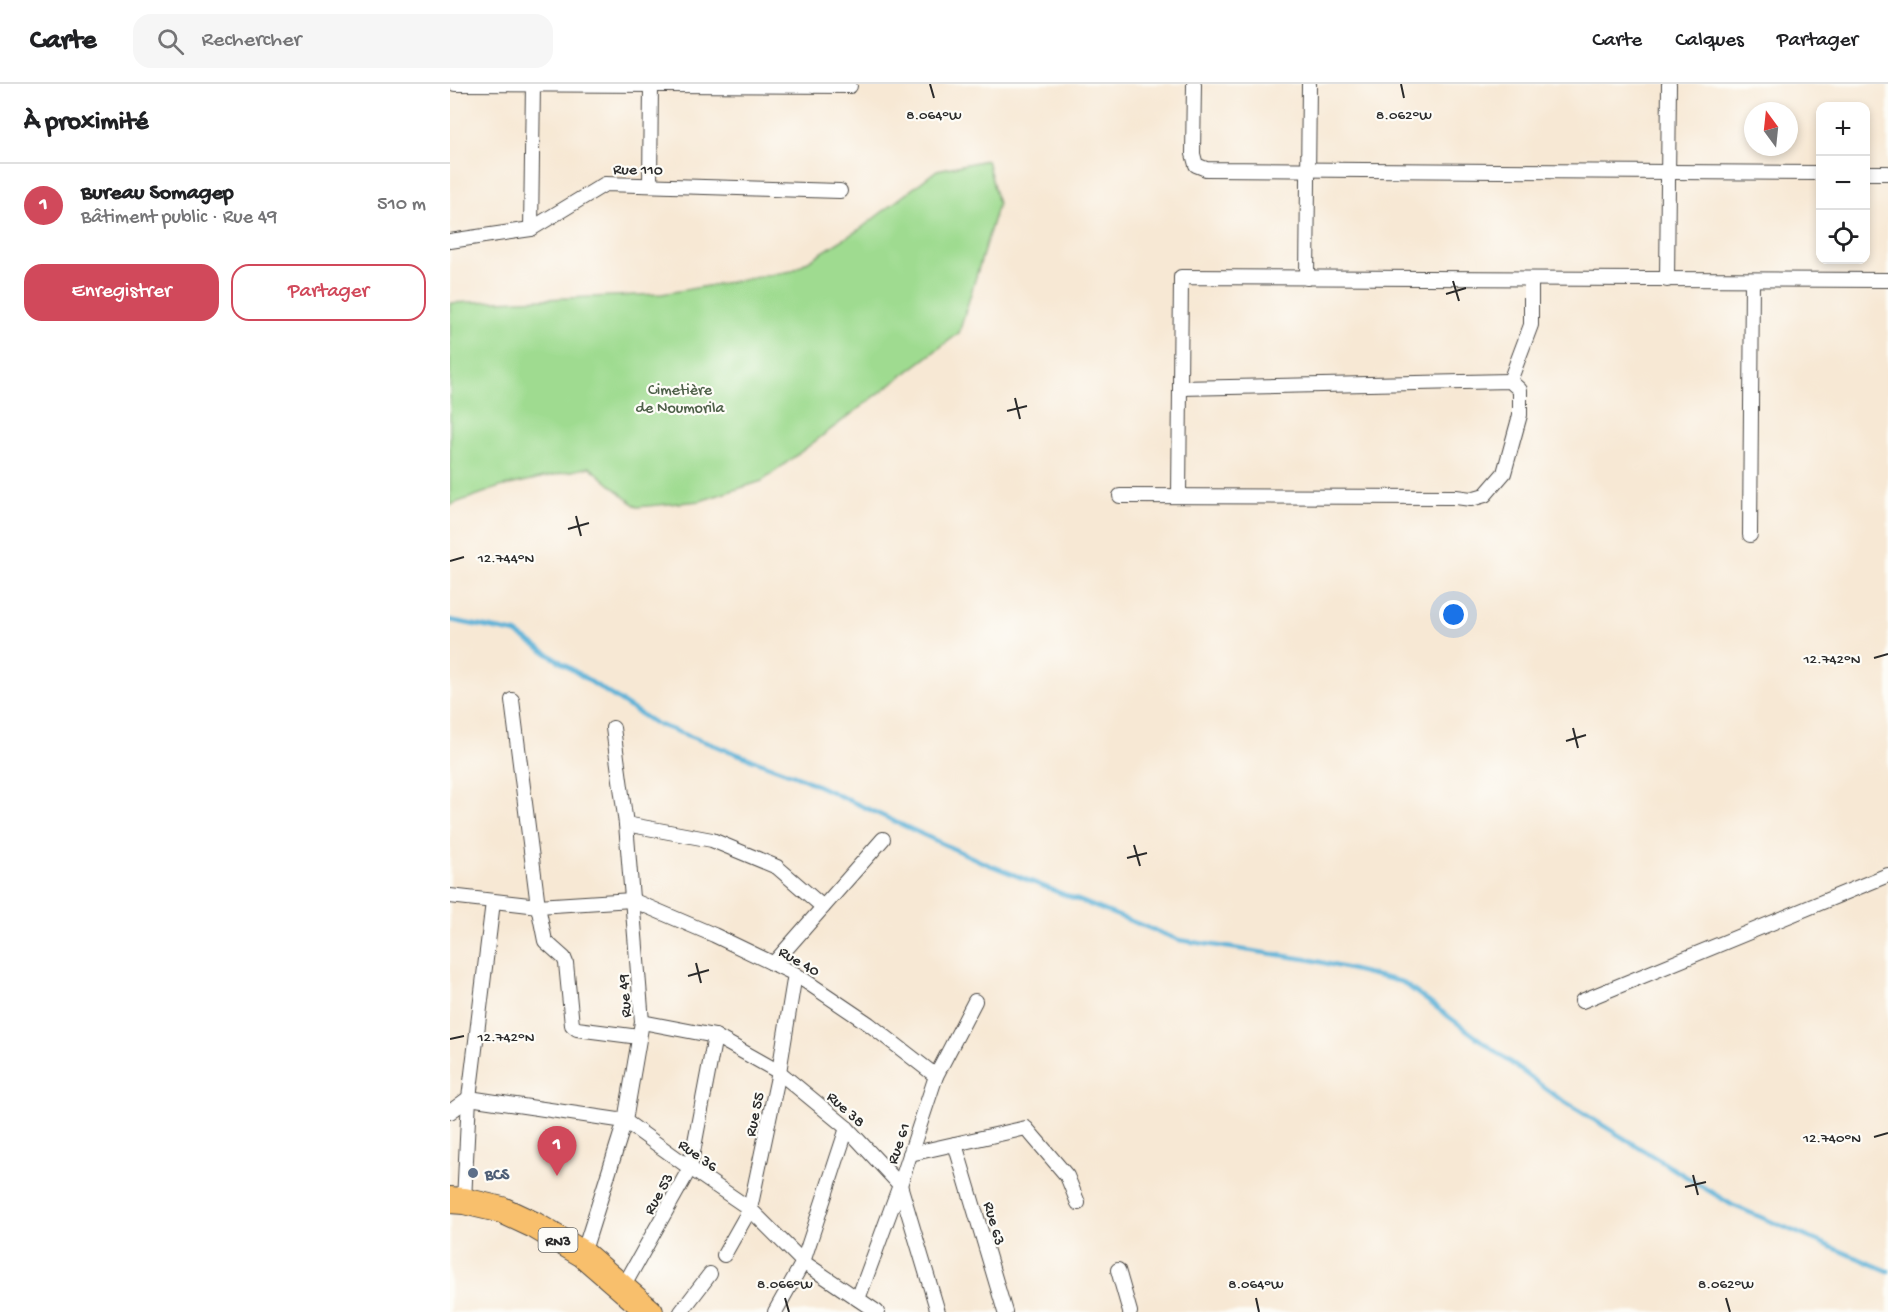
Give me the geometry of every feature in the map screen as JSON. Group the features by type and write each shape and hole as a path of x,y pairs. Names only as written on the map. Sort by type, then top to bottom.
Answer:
{"highway":[{"name":"RN3","path":"457,1201 502,1210 534,1225 583,1254 650,1312"}],"street":[{"path":"455,84 850,86"},
{"path":"531,229 533,84"},
{"path":"650,184 651,84"},
{"path":"1194,84 1193,154 1196,165 1206,169 1816,172"},
{"path":"1307,278 1309,84"},
{"path":"1667,280 1669,84"},
{"path":"1870,173 1888,173"},
{"name":"Rue 110","path":"450,242 531,229 606,184 840,191"},
{"path":"1179,496 1181,277 1888,280"},
{"path":"1510,381 1531,325 1531,279"},
{"path":"1750,535 1752,280"},
{"path":"1120,496 1456,497 1471,499 1485,495 1504,473 1520,415 1520,390 1510,381 1180,388"},
{"path":"512,700 538,906 545,941 567,963 572,1025 577,1029 639,1037"},
{"name":"Rue 49","path":"583,1254 625,1121 642,1022 626,824 613,728"},
{"path":"626,824 712,840 777,867 823,908"},
{"path":"773,964 884,839"},
{"path":"1582,1001 1888,875"},
{"path":"450,896 538,906 632,900"},
{"name":"Rue 40","path":"632,900 714,934 795,974 869,1024 936,1076"},
{"path":"457,1201 493,902"},
{"name":"Rue 55","path":"724,1255 750,1209 779,1072 795,974"},
{"name":"Rue 61","path":"858,1299 900,1185 936,1076 975,1001"},
{"name":"Rue 38","path":"642,1022 715,1035 779,1072 847,1128 900,1185 938,1312"},
{"name":"Rue 53","path":"622,1289 690,1168 715,1035"},
{"path":"450,1112 469,1098"},
{"name":"Rue 36","path":"469,1098 625,1121 750,1209 803,1262 877,1312"},
{"path":"775,1312 803,1262 847,1128"},
{"path":"910,1154 1026,1128 1067,1176 1078,1203"},
{"name":"Rue 63","path":"955,1144 1005,1312"},
{"path":"1118,1270 1130,1312"},
{"path":"681,1312 710,1274"}],"green space":[{"name":"Cimetière de Noumorila","path":"987,160 998,204 959,333 762,481 700,501 637,507 590,467 500,487 450,505 450,303 662,294 792,271 860,229 937,170"}],"waterway":[{"path":"450,620 516,633 654,723 797,776 982,862 1179,940 1312,960 1402,982 1557,1097 1732,1205 1888,1271"}],"place":[{"name":"BCS","path":"473,1173"},
{"name":"Bureau Somagep","path":"557,1176"}]}
